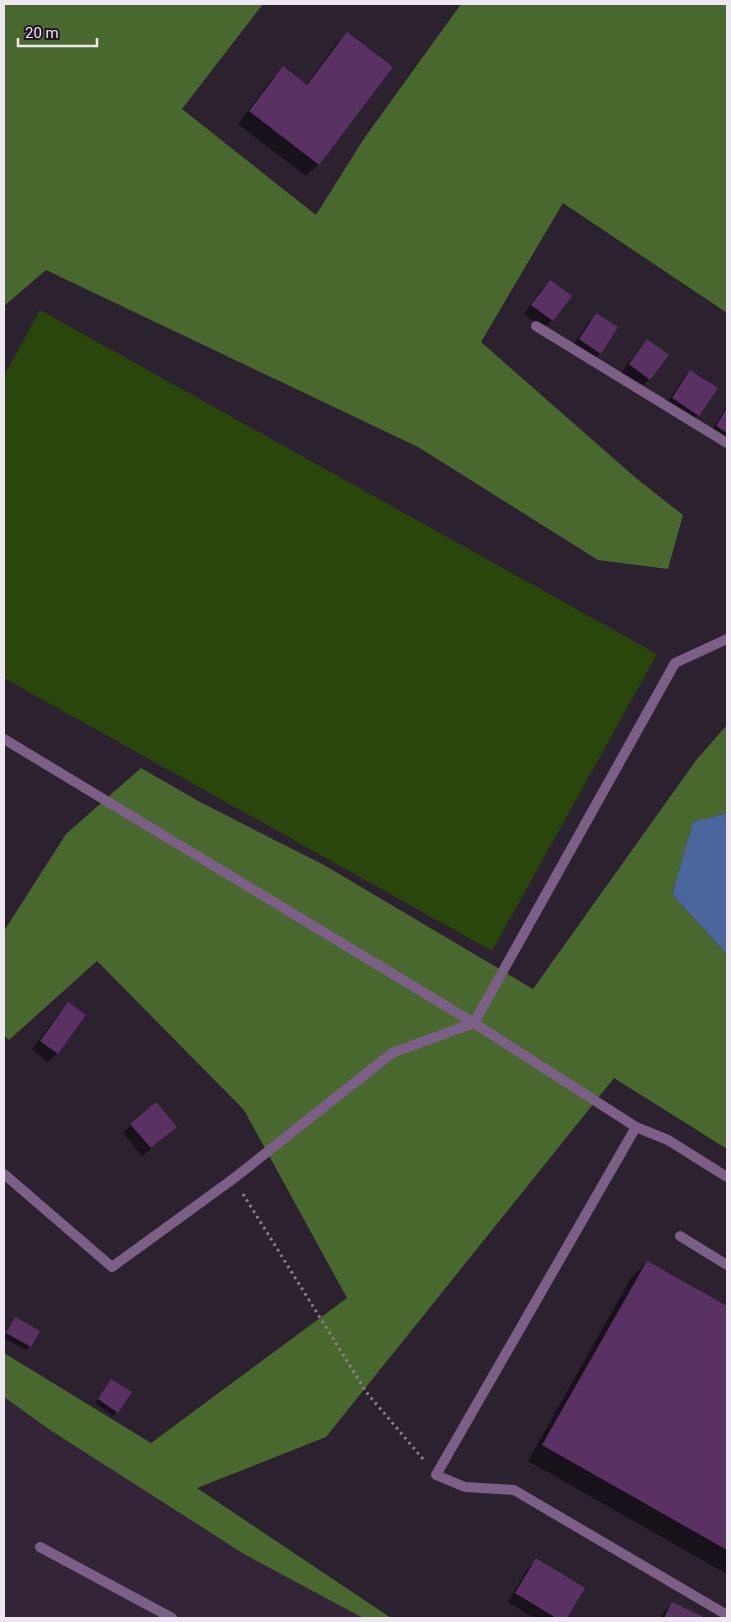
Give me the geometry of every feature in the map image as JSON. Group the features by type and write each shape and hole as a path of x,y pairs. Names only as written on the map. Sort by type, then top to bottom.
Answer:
{"lane":[{"path":"536,326 727,443"},
{"path":"4,1174 112,1267 233,1179 392,1053 474,1023 675,664 727,639"},
{"path":"4,739 474,1023 636,1127 668,1140 727,1178"},
{"path":"636,1127 436,1475 465,1487 514,1490 727,1615"},
{"path":"680,1236 727,1265"},
{"path":"40,1547 172,1618"}],"path":[{"path":"233,1179 368,1393 436,1475"}],"shaded area":[{"path":"4,1397 50,1430 244,1554 363,1618 4,1618"}],"green space":[{"path":"4,4 263,4 182,109 316,215 363,140 461,4 727,4 727,313 563,203 481,342 637,479 683,515 668,569 598,560 418,447 46,270 4,306"},
{"path":"40,310 657,654 492,951 4,678 4,376"},
{"path":"727,725 727,813 693,822 672,894 727,955 727,1149 614,1078 326,1437 197,1488 391,1618 363,1618 244,1554 50,1430 4,1397 4,1353 151,1443 347,1298 244,1110 97,961 9,1040 4,1035 4,931 66,834 141,768 200,802 324,865 533,989 697,759"}],"water":[{"path":"727,813 727,955 672,894 693,822"}],"building":[{"path":"347,32 393,67 319,165 249,111 283,66 307,85"},
{"path":"550,280 572,296 553,321 531,305"},
{"path":"596,313 618,327 601,354 579,339"},
{"path":"647,339 669,355 650,380 629,364"},
{"path":"690,370 718,388 699,416 672,398"},
{"path":"727,408 727,433 716,426"},
{"path":"68,1002 86,1015 58,1054 40,1041"},
{"path":"156,1102 177,1127 151,1148 130,1124"},
{"path":"647,1261 727,1306 727,1550 542,1445"},
{"path":"15,1317 40,1331 31,1347 6,1333"},
{"path":"111,1379 132,1392 118,1413 98,1399"},
{"path":"536,1558 585,1588 567,1618 556,1618 515,1593"},
{"path":"672,1602 706,1618 664,1618"}]}
